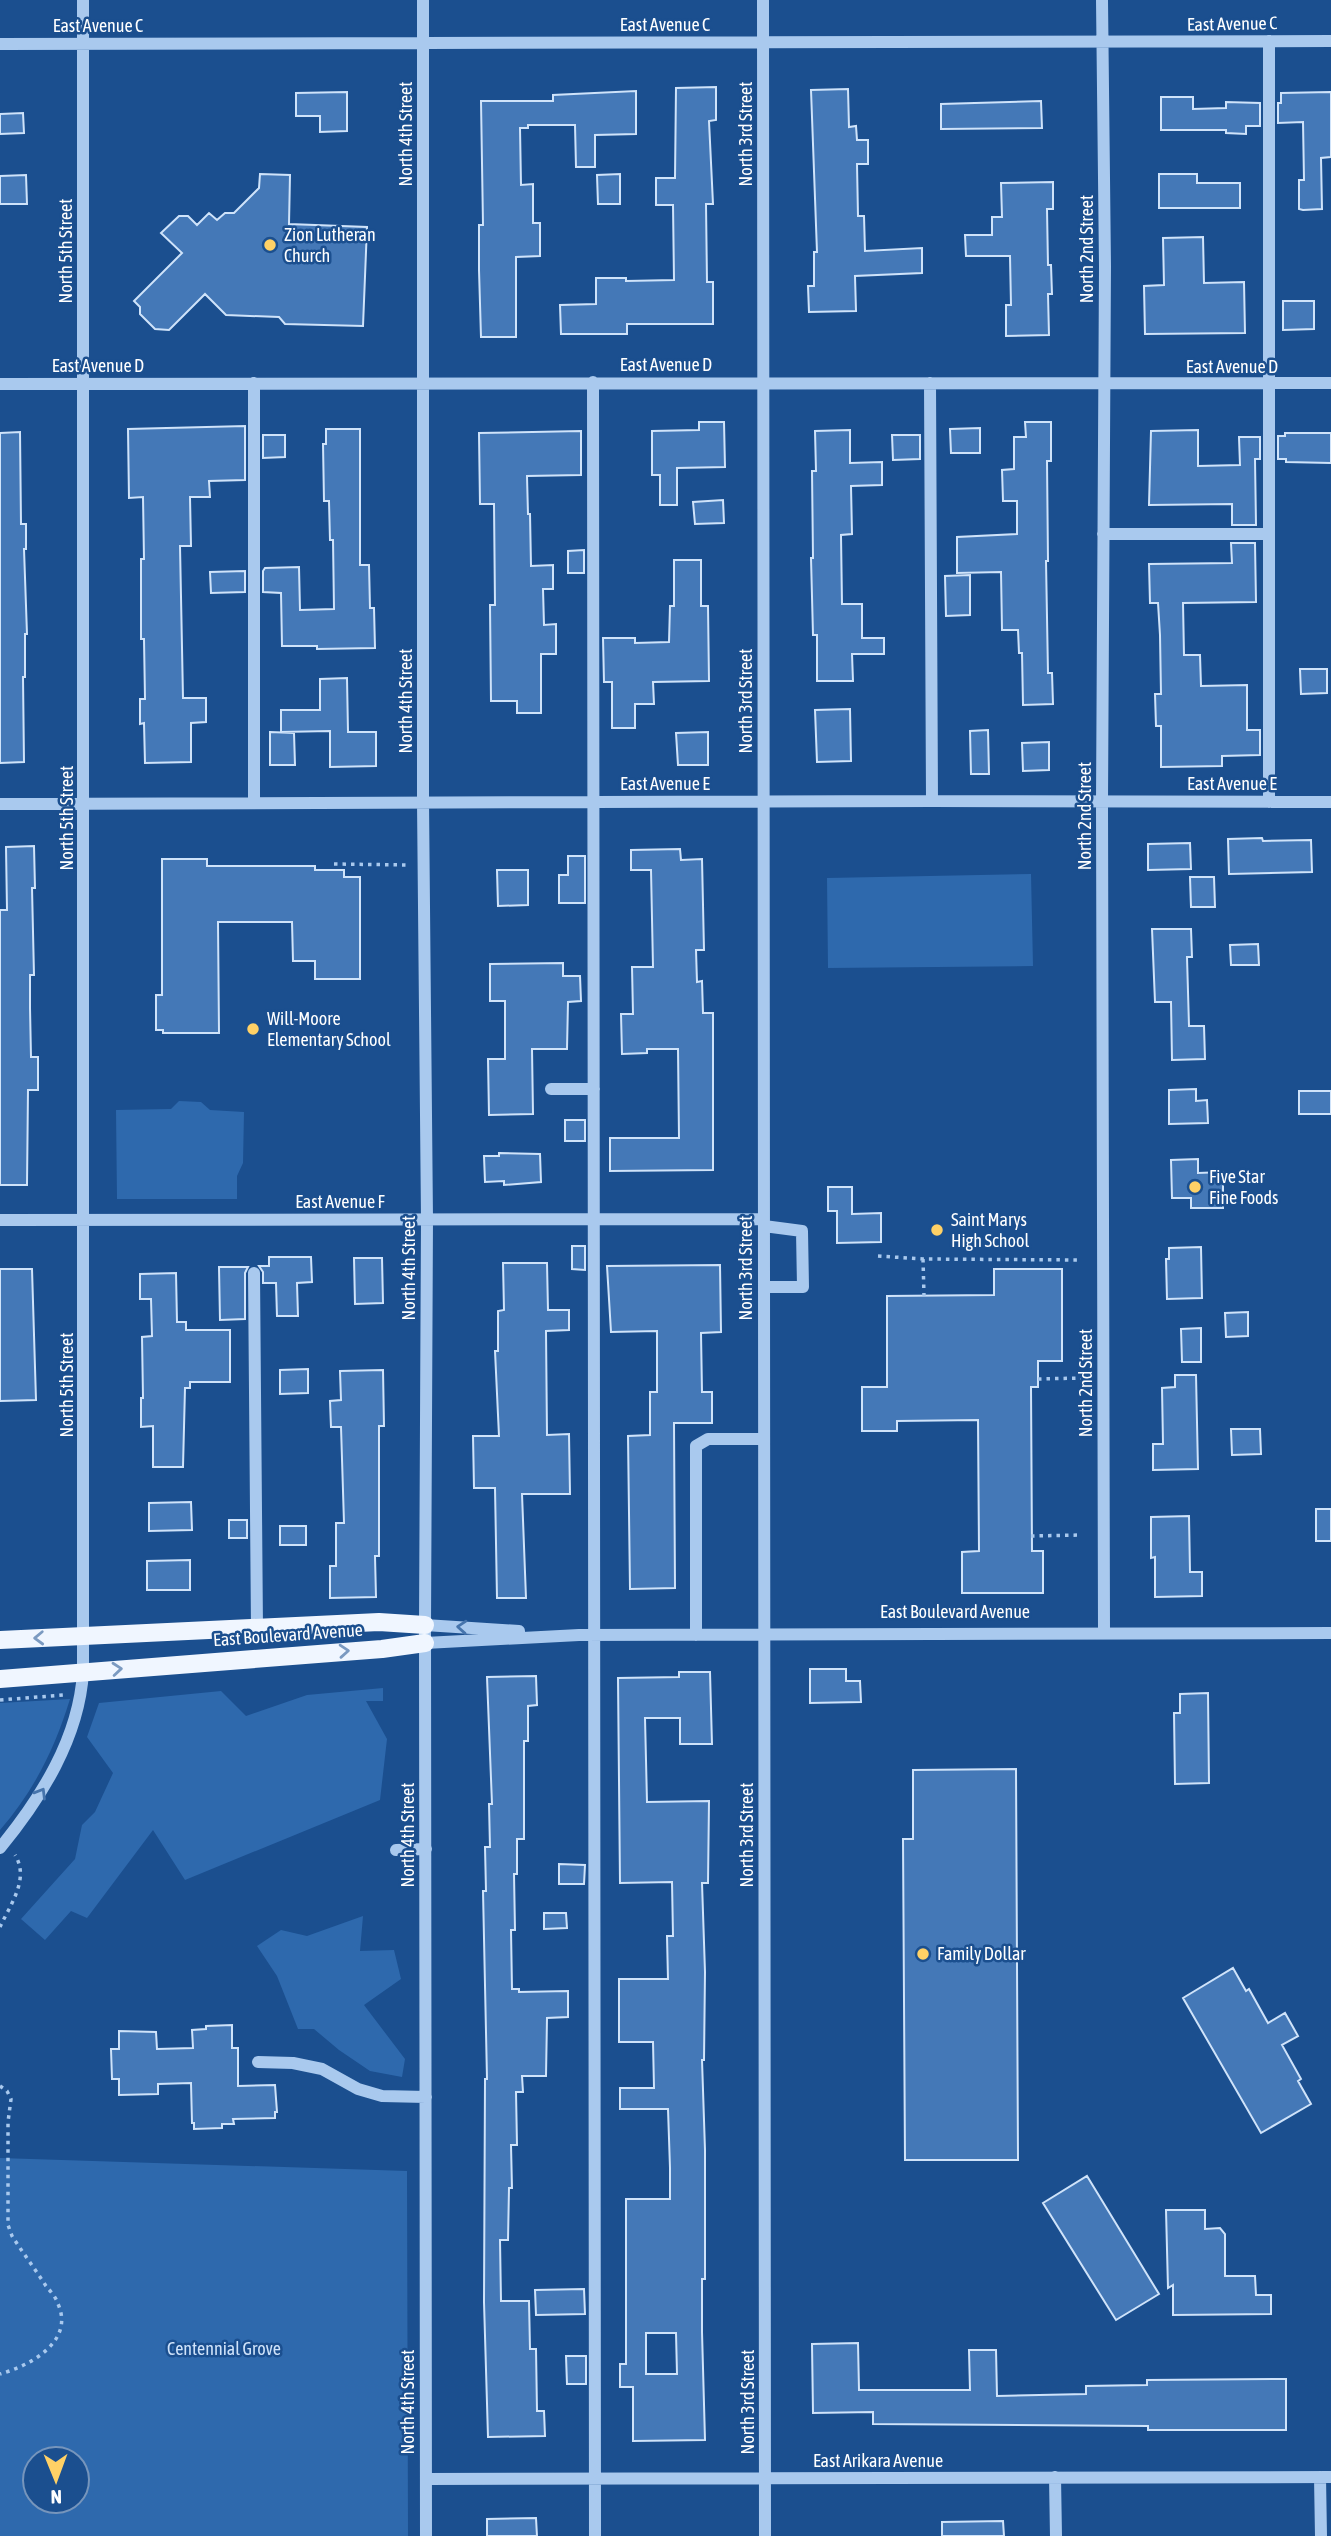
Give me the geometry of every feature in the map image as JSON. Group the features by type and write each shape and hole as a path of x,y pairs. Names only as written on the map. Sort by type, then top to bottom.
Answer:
{"main road":[{"name":"East Boulevard Avenue","path":"0,1640 379,1622 425,1634"},
{"name":"East Boulevard Avenue","path":"0,1679 382,1649 425,1634"}],"street":[{"name":"North 5th Street","path":"0,1848 36,1802 57,1763 75,1714 83,1672 83,0"},
{"name":"North 4th Street","path":"423,0 423,802 427,1219 426,2536"},
{"name":"North 3rd Street","path":"763,0 765,2536"},
{"name":"North 2nd Street","path":"1102,0 1105,266 1102,802 1104,1633"},
{"path":"1269,41 1269,802"},
{"name":"East Avenue C","path":"0,44 1331,41"},
{"path":"593,382 595,2536"},
{"path":"254,383 254,803"},
{"path":"930,383 932,801"},
{"name":"East Avenue D","path":"0,384 1331,383"},
{"path":"1103,534 1269,534"},
{"name":"East Avenue E","path":"0,804 1331,802"},
{"path":"551,1089 594,1089"},
{"name":"East Avenue F","path":"0,1220 594,1219 764,1223 802,1231 803,1287 764,1287"},
{"path":"254,1273 257,1629"},
{"path":"696,1635 696,1446 708,1439 764,1439"},
{"name":"East Boulevard Avenue","path":"425,1634 1331,1633"},
{"path":"396,1850 426,1849"},
{"path":"258,2062 293,2063 322,2070 358,2089 382,2096 426,2097"},
{"path":"1055,2477 1055,2536"},
{"path":"1321,2536 1326,2477"},
{"name":"East Arikara Avenue","path":"426,2479 1326,2477"}],"path":[{"path":"334,864 424,865"},
{"path":"878,1256 1081,1261"},
{"path":"923,1259 923,1296"},
{"path":"1038,1379 1081,1378"},
{"path":"1031,1536 1082,1535"},
{"path":"0,1700 71,1695"},
{"path":"0,1927 21,1880 21,1866 15,1854"},
{"path":"0,2086 11,2099 8,2122 8,2225 12,2236 59,2304 60,2319 57,2335 48,2349 21,2367 0,2374"}],"green space":[{"path":"1031,874 1033,966 828,968 827,878"},
{"path":"179,1101 201,1102 210,1110 244,1112 243,1163 237,1176 237,1199 117,1199 116,1110 171,1109"},
{"path":"383,1688 383,1701 366,1701 387,1739 380,1800 185,1880 153,1830 87,1918 71,1911 45,1940 21,1919 75,1859 82,1825 95,1812 113,1773 87,1737 99,1703 221,1691 246,1716 307,1695"},
{"path":"70,1699 58,1735 42,1768 23,1800 0,1830 0,1703"},
{"path":"363,1916 360,1951 394,1950 401,1979 364,2005 405,2059 402,2077 370,2071 314,2029 298,2029 277,1976 257,1946 281,1930 307,1936"},
{"name":"Centennial Grove","path":"0,2158 407,2171 408,2536 0,2536"}],"building":[{"path":"716,87 716,120 709,121 713,204 706,204 707,282 713,282 713,324 627,324 627,334 561,334 560,305 596,304 596,278 626,278 626,281 674,280 673,205 656,205 656,178 675,178 676,88"},
{"path":"848,89 849,127 856,126 857,140 868,140 868,164 857,164 858,216 864,216 865,251 922,248 922,273 855,276 856,311 809,312 808,286 814,286 814,252 817,252 811,90"},
{"path":"636,91 636,134 595,135 595,167 576,167 575,125 528,125 528,128 520,128 521,185 533,184 533,223 540,223 540,256 516,257 516,337 481,337 481,101 553,101 553,95"},
{"path":"347,92 347,131 320,132 320,116 296,116 296,93"},
{"path":"1331,92 1331,157 1321,158 1322,209 1299,209 1299,180 1304,180 1303,122 1278,123 1278,103 1281,103 1281,93"},
{"path":"1161,97 1193,97 1193,109 1226,108 1226,102 1260,103 1260,126 1246,126 1246,134 1226,133 1226,130 1161,130"},
{"path":"1041,101 1042,128 941,129 941,104"},
{"path":"23,113 24,133 0,134 0,114"},
{"name":"Zion Lutheran Church","path":"260,174 290,175 289,224 367,227 363,326 285,324 279,317 226,315 205,294 169,330 155,329 140,314 140,307 134,301 182,253 161,233 179,216 188,216 197,225 209,213 217,220 225,213 234,213 259,188"},
{"path":"620,174 620,204 598,204 597,175"},
{"path":"1159,174 1197,174 1197,183 1240,183 1240,208 1159,208"},
{"path":"26,175 27,204 0,204 0,176"},
{"path":"1053,182 1053,209 1047,209 1048,265 1051,265 1052,294 1048,294 1049,335 1006,336 1006,305 1011,305 1010,256 966,256 965,235 992,235 992,217 1002,217 1001,183"},
{"path":"1203,237 1204,283 1244,282 1245,333 1145,334 1144,286 1164,285 1163,238"},
{"path":"1283,301 1314,301 1314,329 1283,330"},
{"path":"699,422 724,422 725,467 677,468 677,505 660,505 660,475 652,475 652,431 699,430"},
{"path":"1025,422 1051,422 1051,461 1047,461 1046,561 1048,673 1052,673 1053,704 1023,705 1022,653 1019,653 1018,630 1002,630 1001,572 957,573 957,537 1017,534 1017,501 1003,501 1002,470 1014,469 1014,437 1026,437"},
{"path":"245,426 245,480 209,481 210,497 190,497 191,546 180,546 183,698 206,698 206,722 191,723 191,762 145,763 144,723 140,724 140,699 145,699 144,639 141,639 143,497 129,498 128,429"},
{"path":"980,428 980,453 951,453 950,429"},
{"path":"326,429 360,429 360,565 369,565 370,608 374,608 375,648 317,649 317,646 282,646 281,593 263,592 265,568 299,567 300,610 334,609 333,540 330,540 329,501 324,501 323,444 326,444"},
{"path":"850,430 850,463 882,462 882,485 851,486 852,534 841,535 842,604 862,604 862,638 884,638 884,654 852,654 853,681 817,681 817,635 813,635 811,558 812,471 816,471 815,431"},
{"path":"1198,430 1198,466 1240,465 1239,437 1260,437 1260,459 1255,459 1256,525 1232,525 1232,504 1149,505 1151,431"},
{"path":"581,431 581,475 527,476 531,566 553,565 553,589 543,589 544,625 556,624 556,654 541,654 541,713 517,713 517,701 491,701 490,605 495,605 494,504 480,504 479,433"},
{"path":"20,432 21,524 26,524 24,762 0,763 0,433"},
{"path":"1285,433 1331,433 1331,463 1286,462 1286,459 1278,459 1278,436 1285,436"},
{"path":"263,435 285,435 285,457 263,458"},
{"path":"892,435 920,435 920,459 893,460"},
{"path":"723,500 724,523 695,524 693,502"},
{"path":"1231,543 1255,543 1256,602 1183,603 1184,655 1200,655 1201,686 1247,685 1247,730 1260,730 1260,755 1222,756 1222,766 1161,767 1161,726 1156,726 1155,694 1161,694 1160,635 1158,603 1150,603 1149,564 1232,563"},
{"path":"584,550 584,573 568,573 568,551"},
{"path":"674,560 701,560 701,606 708,606 709,681 653,682 654,704 635,704 635,728 612,728 612,682 604,682 603,638 635,638 635,643 669,642 670,606 674,606"},
{"path":"245,571 245,592 211,593 210,572"},
{"path":"970,575 970,615 946,616 945,576"},
{"path":"1300,669 1327,669 1327,693 1301,694"},
{"path":"347,678 348,732 376,732 376,766 330,767 330,731 281,732 281,710 320,710 320,679"},
{"path":"850,709 851,761 817,762 815,710"},
{"path":"988,730 989,774 971,774 970,731"},
{"path":"270,732 294,733 295,765 270,765"},
{"path":"708,732 708,765 678,765 676,733"},
{"path":"1049,742 1049,770 1023,771 1022,743"},
{"path":"1262,838 1263,841 1311,840 1312,872 1229,874 1228,839"},
{"path":"1190,843 1191,869 1148,870 1148,844"},
{"path":"34,846 34,975 30,975 30,1008 31,1057 38,1057 38,1090 28,1090 27,1185 0,1185 0,910 7,910 6,847"},
{"path":"680,849 681,860 702,859 704,950 696,950 697,982 702,981 703,1013 713,1013 713,1170 610,1171 610,1138 679,1138 678,1049 647,1049 647,1053 622,1054 621,1014 633,1014 632,967 653,967 651,870 631,870 631,850"},
{"path":"568,856 585,856 585,903 559,903 559,875 568,875"},
{"path":"162,859 207,859 207,866 315,866 315,870 344,870 344,877 360,877 360,979 315,979 315,961 293,961 292,922 218,922 219,1033 163,1033 163,1030 156,1030 156,995 162,995"},
{"path":"497,870 528,870 528,905 498,906"},
{"path":"1190,877 1214,877 1215,907 1191,907"},
{"path":"1152,929 1191,929 1192,957 1187,957 1189,1026 1204,1026 1205,1059 1172,1060 1171,1002 1155,1002"},
{"path":"1258,944 1259,965 1231,965 1230,945"},
{"path":"563,963 563,976 580,976 581,1001 568,1002 567,1049 532,1049 533,1114 489,1115 488,1059 505,1059 505,1001 490,1001 490,964"},
{"path":"1196,1089 1196,1101 1207,1100 1208,1123 1169,1124 1169,1090"},
{"path":"1299,1091 1331,1091 1331,1114 1299,1114"},
{"path":"565,1120 585,1120 585,1141 565,1141"},
{"path":"499,1153 540,1154 541,1182 504,1185 504,1181 485,1182 484,1156 499,1156"},
{"path":"1198,1159 1198,1173 1223,1172 1223,1208 1191,1208 1191,1198 1172,1198 1171,1160"},
{"path":"828,1187 852,1187 852,1214 881,1213 881,1242 837,1243 837,1211 828,1211"},
{"path":"572,1246 585,1246 585,1270 572,1269"},
{"path":"1201,1247 1202,1298 1167,1299 1166,1259 1169,1259 1169,1248"},
{"path":"269,1257 311,1257 312,1282 297,1283 298,1316 277,1316 276,1283 263,1283 263,1272 259,1266 269,1266"},
{"path":"354,1258 382,1258 383,1303 355,1304"},
{"path":"503,1263 547,1263 548,1310 569,1310 569,1330 546,1331 547,1435 569,1434 570,1494 522,1494 526,1598 497,1598 495,1488 474,1488 473,1436 499,1436 495,1351 498,1351 498,1311 504,1310"},
{"path":"720,1265 721,1332 701,1333 702,1392 712,1392 712,1423 674,1423 675,1588 630,1589 628,1436 650,1435 650,1392 657,1392 657,1331 611,1332 607,1266"},
{"path":"219,1267 248,1267 245,1273 245,1319 220,1320"},
{"path":"0,1269 32,1269 36,1400 0,1401"},
{"path":"994,1269 1062,1269 1062,1361 1038,1361 1038,1387 1031,1387 1032,1551 1043,1551 1043,1593 962,1593 962,1552 979,1551 978,1420 897,1421 897,1431 862,1431 862,1387 887,1387 887,1296 994,1295"},
{"path":"176,1273 177,1322 186,1322 186,1330 230,1330 230,1382 190,1382 190,1388 185,1388 183,1467 153,1467 153,1426 141,1427 142,1337 152,1336 151,1299 140,1299 140,1274"},
{"path":"1248,1312 1248,1336 1226,1337 1225,1313"},
{"path":"1201,1328 1201,1362 1182,1362 1181,1329"},
{"path":"308,1369 308,1393 280,1394 280,1370"},
{"path":"383,1370 384,1426 379,1426 379,1556 375,1556 376,1597 330,1598 330,1566 336,1566 336,1523 344,1523 341,1427 331,1427 330,1401 341,1400 340,1371"},
{"path":"1175,1375 1196,1375 1198,1469 1153,1470 1153,1444 1163,1444 1162,1388 1175,1387"},
{"path":"1231,1429 1260,1429 1261,1454 1232,1455"},
{"path":"191,1502 192,1530 149,1531 149,1503"},
{"path":"1316,1509 1331,1509 1331,1541 1316,1541"},
{"path":"1189,1516 1190,1572 1202,1572 1202,1596 1155,1597 1151,1517"},
{"path":"229,1520 247,1520 247,1538 229,1538"},
{"path":"280,1526 306,1526 306,1545 280,1545"},
{"path":"190,1560 190,1590 147,1590 147,1561"},
{"path":"810,1669 846,1669 846,1681 860,1681 861,1702 810,1703"},
{"path":"679,1672 710,1672 712,1744 680,1744 680,1718 645,1718 647,1802 709,1801 708,1883 702,1883 705,1972 702,2060 705,2279 702,2279 702,2332 705,2440 633,2441 633,2387 620,2387 620,2364 626,2364 626,2199 670,2199 670,2168 668,2109 620,2109 620,2088 654,2088 653,2042 619,2042 619,1979 668,1979 667,1936 673,1936 672,1882 620,1883 618,1678 679,1677","holes":["646,2333 676,2333 677,2374 646,2374"]},
{"path":"536,1676 537,1705 528,1706 528,1741 524,1741 524,1839 517,1839 517,1874 514,1874 512,1989 519,1989 519,1992 568,1991 568,2017 547,2018 546,2076 522,2076 523,2092 516,2092 517,2145 511,2145 512,2188 509,2188 508,2240 500,2240 501,2301 529,2301 530,2349 536,2349 537,2411 544,2411 545,2436 488,2437 484,2302 487,2079 483,1891 486,1891 485,1847 490,1847 489,1804 492,1804 487,1677"},
{"path":"1208,1693 1209,1783 1175,1784 1174,1713 1180,1713 1180,1694"},
{"path":"1016,1769 1018,2160 905,2160 903,1839 913,1839 913,1770"},
{"path":"559,1864 585,1865 584,1884 559,1884"},
{"path":"544,1913 566,1913 567,1928 544,1929"},
{"path":"1233,1968 1246,1991 1249,1989 1268,2023 1285,2013 1298,2036 1282,2045 1311,2104 1261,2133 1183,1998"},
{"path":"232,2025 232,2048 238,2048 238,2086 275,2085 275,2118 233,2119 234,2124 222,2124 222,2128 194,2129 191,2083 158,2084 158,2094 119,2095 119,2079 112,2079 111,2049 119,2049 119,2031 156,2032 157,2049 193,2048 192,2030 206,2029 206,2026"},
{"path":"1087,2176 1159,2294 1116,2320 1043,2203"},
{"path":"1166,2210 1205,2210 1205,2229 1220,2228 1225,2234 1225,2276 1255,2276 1256,2295 1271,2295 1271,2314 1173,2315 1173,2285 1168,2288"},
{"path":"584,2289 585,2314 536,2315 535,2290"},
{"path":"858,2343 859,2390 970,2390 969,2350 996,2350 997,2396 1086,2394 1086,2386 1147,2385 1147,2380 1286,2379 1286,2430 873,2424 873,2412 813,2413 812,2344"},
{"path":"566,2356 586,2356 586,2384 567,2384"},
{"path":"536,2518 537,2536 487,2536 487,2519"},
{"path":"1003,2521 1004,2536 942,2536 942,2522"}],"place":[{"name":"Zion Lutheran Church","path":"270,245"},
{"name":"Will-Moore Elementary School","path":"253,1029"},
{"name":"Five Star Fine Foods","path":"1195,1187"},
{"name":"Saint Marys High School","path":"937,1230"},
{"name":"Family Dollar","path":"923,1954"}]}
